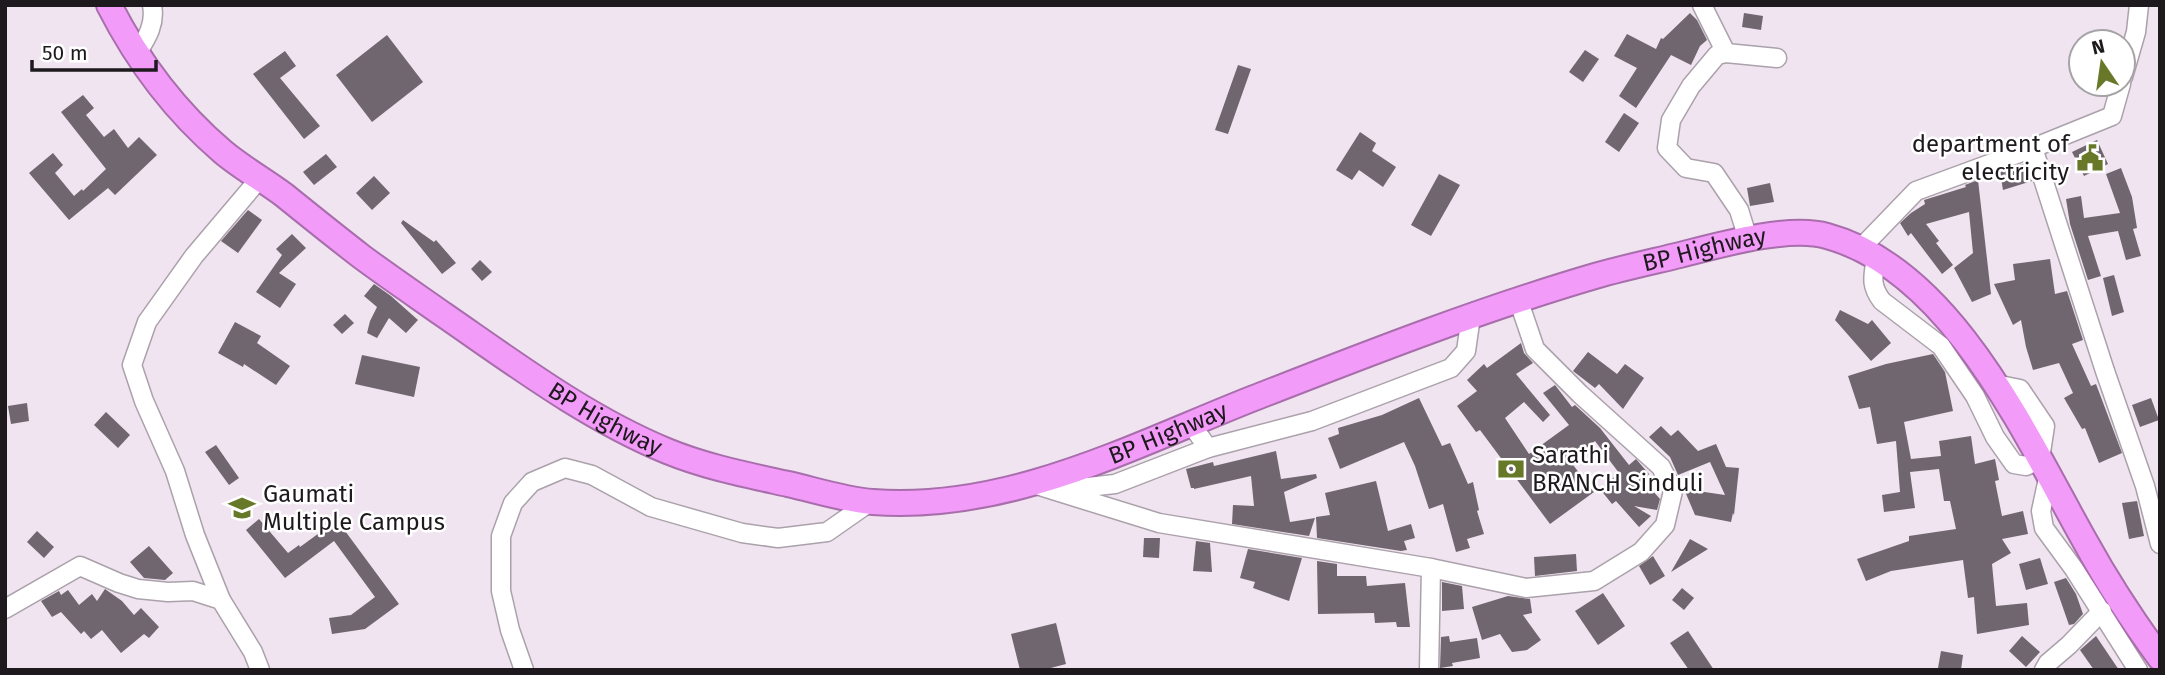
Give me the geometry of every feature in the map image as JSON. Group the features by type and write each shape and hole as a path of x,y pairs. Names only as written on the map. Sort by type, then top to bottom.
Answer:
{"highway":[{"name":"BP Highway","path":"109,5 136,55 183,112 215,145 365,260 546,385 612,424 667,451 723,470 870,502 924,502 982,497 1042,487 1076,470 1248,400 1518,299 1612,271 1748,239 1777,234 1823,234 1868,254 1900,274 1943,315 1973,350 2045,467 2085,543 2150,632 2160,659"}],"street":[{"path":"136,55 152,27 152,5"},
{"path":"1703,5 1726,53"},
{"path":"2136,28 2139,5"},
{"path":"1748,239 1739,209 1714,173 1686,168 1667,148 1671,120 1690,86 1717,55 1726,53 1777,58"},
{"path":"2117,98 2112,116 1916,191 1868,254 1875,292 1882,302 1941,346 1975,396 1995,437 2014,464 2045,467 2041,511 2044,528 2102,611 2138,670"},
{"path":"2033,148 2145,486 2160,544"},
{"path":"260,178 194,256 147,323 132,365 144,401 175,471 195,534 222,600 253,652 260,670"},
{"path":"1042,487 1160,523 1526,588 1594,581 1641,552 1665,524 1673,491 1661,467 1535,349 1518,299"},
{"path":"1042,487 1115,484 1208,448 1312,421 1451,368 1466,351 1471,316"},
{"path":"1191,424 1208,448"},
{"path":"524,670 510,630 501,591 501,536 513,503 532,482 565,468 592,475 651,507 742,533 778,538 827,532 870,502"},
{"path":"5,609 80,566 138,589 193,591 222,600"},
{"path":"1429,670 1431,569"},
{"path":"2044,670 2102,611"}],"building":[{"path":"1690,13 1697,20 1707,40 1700,46 1691,65 1671,55 1636,108 1619,96 1637,68 1614,56 1627,34 1656,49 1661,38"},
{"path":"1744,13 1763,16 1761,30 1742,27"},
{"path":"387,35 423,82 372,122 336,75"},
{"path":"1585,50 1599,59 1583,82 1569,72"},
{"path":"285,51 296,66 280,78 320,126 304,139 253,74"},
{"path":"1238,65 1251,69 1228,134 1215,130"},
{"path":"83,95 94,108 86,115 104,137 114,129 128,148 139,137 157,155 115,195 108,188 69,220 29,173 53,153 63,165 55,173 74,196 106,169 61,112"},
{"path":"1624,113 1639,123 1619,152 1605,142"},
{"path":"1360,132 1376,143 1372,151 1396,167 1383,187 1359,170 1352,180 1336,170"},
{"name":"department of electricity","path":"2097,140 2108,164 2084,176 2072,152"},
{"path":"326,154 337,167 314,185 303,172"},
{"path":"2026,163 2032,181 2003,190 2000,172"},
{"path":"2121,168 2132,197 2137,228 2133,229 2141,256 2126,260 2118,231 2088,236 2101,276 2088,280 2070,224 2066,199 2081,196 2084,218 2120,213 2106,174"},
{"path":"1439,174 1460,185 1431,236 1411,225"},
{"path":"374,176 390,193 372,210 356,193"},
{"path":"1978,180 1991,294 1972,302 1954,268 1973,253 1969,212 1926,224 1953,265 1942,274 1911,233 1908,236 1900,223 1925,204 1924,200 1966,187 1965,185"},
{"path":"1770,183 1774,202 1750,206 1747,188"},
{"path":"248,210 262,220 238,253 221,241"},
{"path":"403,220 434,242 436,240 456,263 442,274 401,223"},
{"path":"292,234 306,248 279,273 296,284 280,308 256,292 282,255 276,249"},
{"path":"2050,259 2055,294 2067,291 2083,340 2072,344 2091,386 2096,384 2122,453 2099,463 2085,428 2082,429 2064,398 2073,393 2059,363 2033,370 2021,320 2013,325 1994,284 2015,280 2013,264"},
{"path":"480,260 492,272 482,281 471,269"},
{"path":"2114,275 2124,312 2112,316 2103,278"},
{"path":"374,284 418,320 406,333 389,318 377,338 367,333 377,307 364,296"},
{"path":"1840,310 1868,324 1872,320 1891,343 1871,361 1835,320"},
{"path":"345,314 354,323 342,334 333,325"},
{"path":"235,322 261,336 257,343 290,366 276,385 244,364 243,367 218,353"},
{"path":"1521,343 1524,353 1533,363 1516,374 1550,415 1543,422 1524,402 1505,418 1529,454 1569,425 1543,393 1555,385 1572,407 1575,405 1600,428 1629,465 1636,459 1649,474 1643,480 1660,499 1657,510 1634,506 1651,516 1639,527 1616,501 1612,504 1600,489 1619,473 1595,441 1570,461 1594,492 1550,524 1480,430 1476,432 1457,406 1477,391 1467,380 1484,364 1487,368"},
{"path":"1588,352 1617,374 1625,364 1644,378 1623,409 1599,384 1595,388 1573,371"},
{"path":"1933,354 1945,372 1953,411 1904,422 1911,459 1941,456 1939,441 1971,436 1975,464 1995,459 1999,480 1995,481 2002,516 2023,511 2028,534 2002,539 2011,553 1992,564 1996,606 2027,603 2029,625 1977,634 1974,597 1968,598 1963,560 1891,571 1866,581 1857,559 1909,541 1909,536 1956,529 1950,501 1944,501 1939,469 1910,472 1915,508 1884,512 1882,495 1900,492 1896,441 1877,444 1870,407 1859,409 1848,376"},
{"path":"362,355 420,367 414,397 355,384"},
{"path":"1419,398 1442,446 1450,443 1468,484 1473,482 1484,534 1467,539 1470,548 1456,552 1443,504 1429,509 1404,442 1340,469 1328,438 1339,434 1338,428 1382,415"},
{"path":"2151,398 2159,420 2140,427 2132,405"},
{"path":"27,403 29,421 11,424 8,406"},
{"path":"106,412 130,435 118,448 94,425"},
{"path":"1661,426 1671,436 1678,430 1698,451 1716,444 1726,467 1739,468 1731,522 1695,515 1684,489 1725,495 1710,462 1678,475 1670,457 1649,437"},
{"path":"216,445 239,478 229,485 205,452"},
{"path":"1276,451 1281,479 1316,474 1317,478 1284,492 1290,522 1315,518 1309,536 1232,524 1233,505 1254,506 1251,476 1191,488 1186,469 1213,462 1214,466"},
{"path":"1376,481 1388,531 1411,524 1415,538 1404,541 1407,550 1317,538 1316,517 1330,515 1325,493"},
{"path":"2137,501 2144,536 2129,539 2122,503"},
{"path":"259,519 288,553 337,520 399,604 365,629 332,634 329,618 351,615 375,597 334,541 285,578 246,530"},
{"path":"37,531 54,547 44,558 27,542"},
{"path":"1144,538 1160,538 1159,558 1143,557"},
{"path":"1690,539 1708,549 1671,572"},
{"path":"1196,541 1210,543 1212,572 1193,571"},
{"path":"149,546 173,573 165,580 144,578 130,562"},
{"path":"1248,549 1302,558 1289,601 1253,588 1255,582 1240,578"},
{"path":"1576,554 1577,571 1535,576 1534,557"},
{"path":"1653,556 1665,576 1650,585 1639,566"},
{"path":"2040,558 2048,584 2026,590 2019,564"},
{"path":"1317,561 1337,564 1337,576 1366,576 1367,586 1405,583 1410,627 1397,627 1396,622 1375,623 1374,613 1318,614"},
{"path":"2066,578 2076,594 2083,614 2074,624 2069,625 2054,582"},
{"path":"1442,582 1462,586 1464,609 1442,611"},
{"path":"1682,588 1694,598 1684,610 1672,600"},
{"path":"105,589 122,601 134,615 141,608 159,627 149,638 144,634 121,653 102,630 91,639 84,631 81,634 61,612 52,617 41,601 59,591 61,595 68,590 79,605 92,594 97,601"},
{"path":"1603,593 1625,626 1598,645 1575,611"},
{"path":"1508,596 1530,599 1532,613 1523,615 1541,640 1527,650 1512,652 1500,634 1482,640 1472,607"},
{"path":"1056,623 1066,664 1043,670 1020,670 1011,634"},
{"path":"1688,631 1714,670 1689,670 1670,643"},
{"path":"1449,636 1450,642 1477,638 1480,658 1440,668 1441,637"},
{"path":"2022,636 2040,652 2026,667 2009,651"},
{"path":"2096,636 2119,670 2094,670 2080,650"},
{"path":"1941,651 1963,655 1961,670 1938,668"}],"place":[{"name":"department of electricity","path":"2090,158"},
{"name":"Sarathi BRANCH Sinduli","path":"1511,469"},
{"name":"Gaumati Multiple Campus","path":"242,508"}]}
